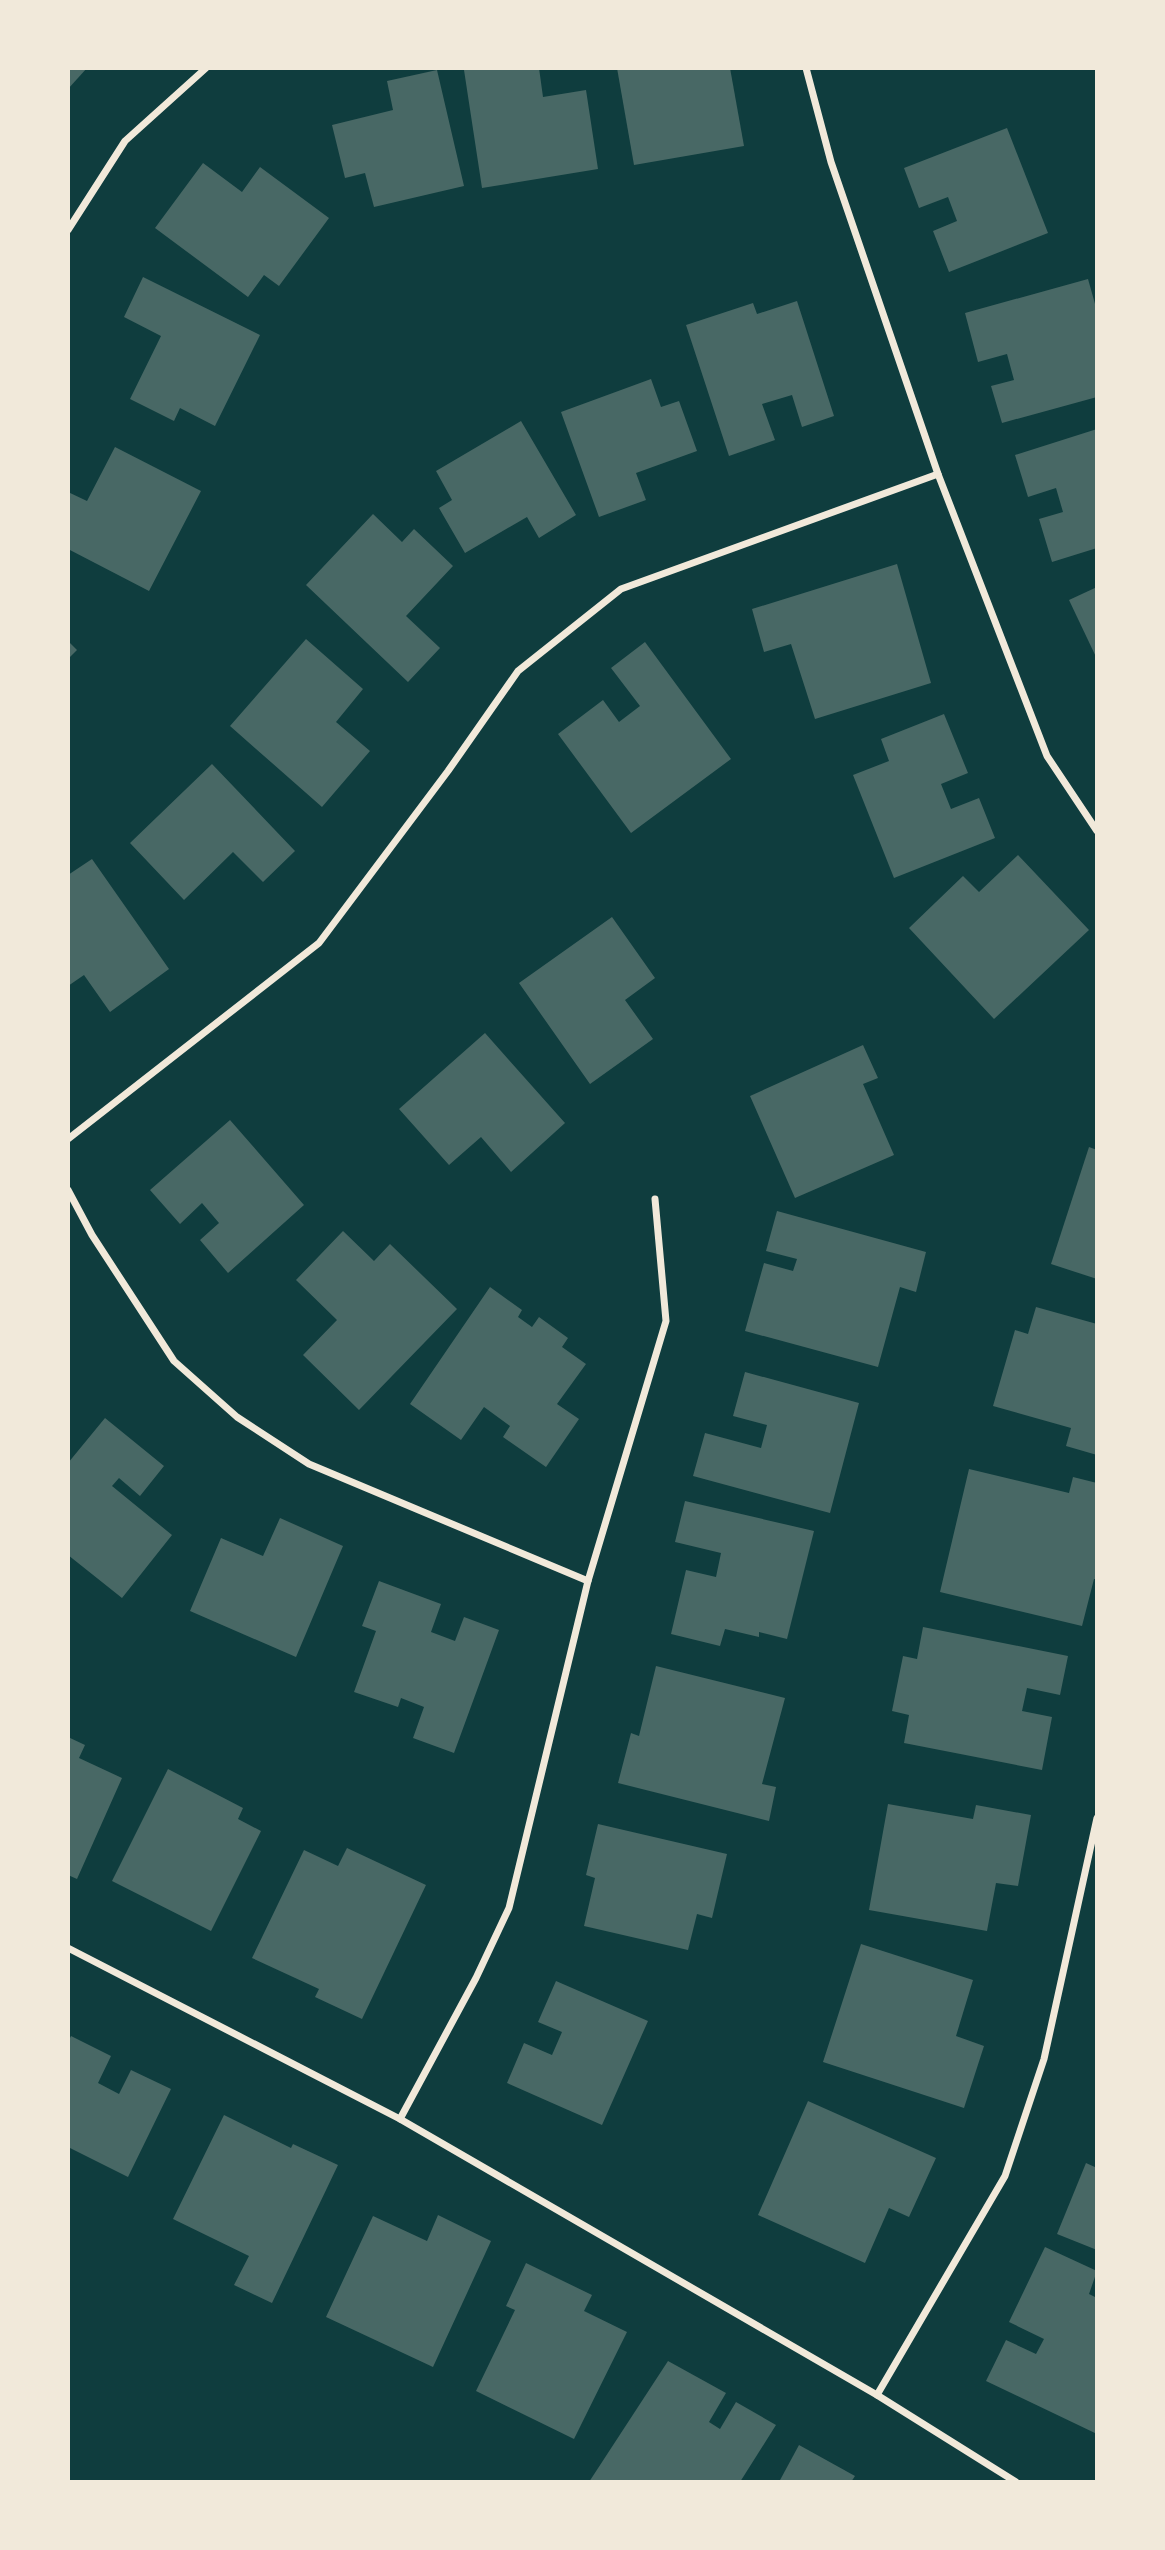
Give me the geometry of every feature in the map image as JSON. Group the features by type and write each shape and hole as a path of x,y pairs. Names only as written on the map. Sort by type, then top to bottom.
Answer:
{"street":[{"path":"68,230 125,141 206,68"},
{"path":"806,68 831,162 938,474 1047,756 1097,831"},
{"path":"68,1139 318,943 449,771 518,671 621,589 938,474"},
{"path":"68,1191 92,1235 174,1361 237,1417 309,1464 588,1581"},
{"path":"400,2119 476,1978 509,1908 588,1581 666,1321 655,1199"},
{"path":"877,2395 1006,2176 1044,2059 1097,1818"},
{"path":"68,1948 400,2119 877,2395 1016,2482"}],"building":[{"path":"68,68 87,68 68,89"},
{"path":"539,68 543,97 586,90 598,169 482,188 464,70"},
{"path":"617,68 730,68 744,146 634,165"},
{"path":"437,70 464,186 374,207 365,173 345,178 332,125 393,110 387,81"},
{"path":"1007,128 1048,233 949,272 933,231 957,221 948,197 919,208 904,168"},
{"path":"203,163 242,192 260,167 329,218 279,286 264,275 248,297 155,228"},
{"path":"143,277 260,335 215,426 180,408 174,421 130,399 161,336 124,317"},
{"path":"1088,279 1097,311 1097,397 1002,423 991,386 1014,380 1007,354 978,362 965,313"},
{"path":"797,301 834,416 802,427 792,395 762,404 775,440 729,456 686,325 753,303 757,314"},
{"path":"651,379 661,407 679,401 697,451 636,473 646,500 599,517 561,412"},
{"path":"521,421 576,515 539,538 527,517 465,553 439,508 452,500 436,471"},
{"path":"1097,429 1097,548 1052,562 1039,519 1063,512 1056,488 1028,497 1015,455"},
{"path":"115,447 201,491 149,591 68,549 68,492 87,501"},
{"path":"373,514 402,542 414,529 453,566 406,616 440,648 408,682 306,585"},
{"path":"897,564 931,683 815,719 791,644 764,652 752,609"},
{"path":"1097,587 1097,659 1069,600"},
{"path":"306,639 363,689 336,722 370,751 322,807 230,726"},
{"path":"68,641 77,650 68,659"},
{"path":"645,642 731,759 631,833 558,734 603,700 619,722 640,706 611,668"},
{"path":"944,714 968,773 941,784 951,809 979,798 995,838 894,878 853,775 889,761 881,739"},
{"path":"212,764 295,851 263,882 233,852 184,900 130,843"},
{"path":"1018,855 1089,930 994,1019 909,928 963,876 979,892"},
{"path":"92,859 169,969 110,1012 84,975 68,986 68,875"},
{"path":"612,917 655,978 625,1000 653,1039 590,1084 519,983"},
{"path":"485,1033 565,1123 511,1172 481,1137 449,1165 399,1109"},
{"path":"863,1045 878,1078 863,1084 894,1155 795,1198 750,1096"},
{"path":"230,1120 304,1205 228,1273 200,1240 219,1223 202,1203 180,1224 150,1190"},
{"path":"1089,1147 1097,1150 1097,1279 1051,1264"},
{"path":"777,1211 926,1252 916,1292 900,1287 878,1367 745,1331 764,1263 793,1271 797,1259 766,1251"},
{"path":"343,1231 374,1261 390,1244 457,1309 359,1410 303,1355 337,1320 296,1280"},
{"path":"490,1287 522,1310 518,1317 532,1327 539,1317 568,1338 562,1347 586,1364 557,1404 579,1419 546,1467 503,1437 510,1426 484,1407 461,1440 410,1404"},
{"path":"1036,1307 1097,1324 1097,1455 1066,1446 1071,1428 993,1406 1015,1330 1028,1334"},
{"path":"745,1372 859,1403 830,1513 693,1476 705,1433 761,1448 767,1425 733,1416"},
{"path":"105,1418 164,1466 140,1496 119,1478 112,1486 172,1535 122,1598 68,1555 68,1463"},
{"path":"969,1469 1069,1493 1073,1477 1097,1483 1097,1579 1094,1579 1082,1626 940,1592"},
{"path":"685,1501 814,1531 787,1639 759,1632 759,1637 725,1629 720,1646 671,1634 686,1570 716,1577 721,1553 675,1542"},
{"path":"280,1518 343,1546 296,1657 190,1611 221,1538 263,1556"},
{"path":"379,1581 441,1604 431,1632 455,1641 464,1617 499,1630 454,1753 413,1738 424,1707 401,1698 398,1707 354,1692 376,1631 362,1626"},
{"path":"923,1627 1068,1656 1060,1695 1027,1688 1022,1711 1052,1717 1042,1770 904,1743 909,1715 892,1711 903,1656 917,1659"},
{"path":"656,1666 785,1698 762,1784 776,1787 769,1821 618,1783 631,1733 639,1736"},
{"path":"68,1737 85,1745 79,1758 122,1778 77,1879 68,1875"},
{"path":"168,1769 243,1808 238,1819 261,1831 211,1931 112,1881"},
{"path":"888,1804 973,1819 976,1805 1031,1815 1018,1886 996,1883 987,1931 869,1910"},
{"path":"598,1824 727,1854 712,1918 697,1914 688,1950 584,1926 595,1878 586,1875"},
{"path":"347,1848 426,1885 362,2019 315,1997 319,1989 252,1958 304,1850 338,1866"},
{"path":"861,1944 973,1980 956,2036 984,2046 964,2108 823,2062"},
{"path":"556,1981 648,2021 602,2125 507,2083 524,2043 552,2055 562,2032 538,2022"},
{"path":"71,2036 111,2056 98,2083 119,2094 131,2070 171,2089 128,2177 68,2147 68,2042"},
{"path":"808,2101 936,2158 909,2217 889,2208 865,2263 758,2215"},
{"path":"224,2115 291,2148 293,2144 338,2165 272,2303 234,2285 249,2256 173,2219"},
{"path":"1086,2163 1097,2168 1097,2250 1057,2234"},
{"path":"438,2215 491,2241 433,2367 326,2317 373,2216 427,2241"},
{"path":"1045,2247 1097,2271 1089,2294 1097,2298 1097,2434 986,2381 1006,2340 1036,2354 1044,2339 1009,2322"},
{"path":"526,2263 592,2295 584,2311 627,2332 574,2439 476,2391 515,2310 506,2306"},
{"path":"668,2361 726,2393 709,2422 720,2429 736,2402 776,2425 740,2482 589,2482"},
{"path":"799,2445 855,2476 851,2482 779,2482"}]}
